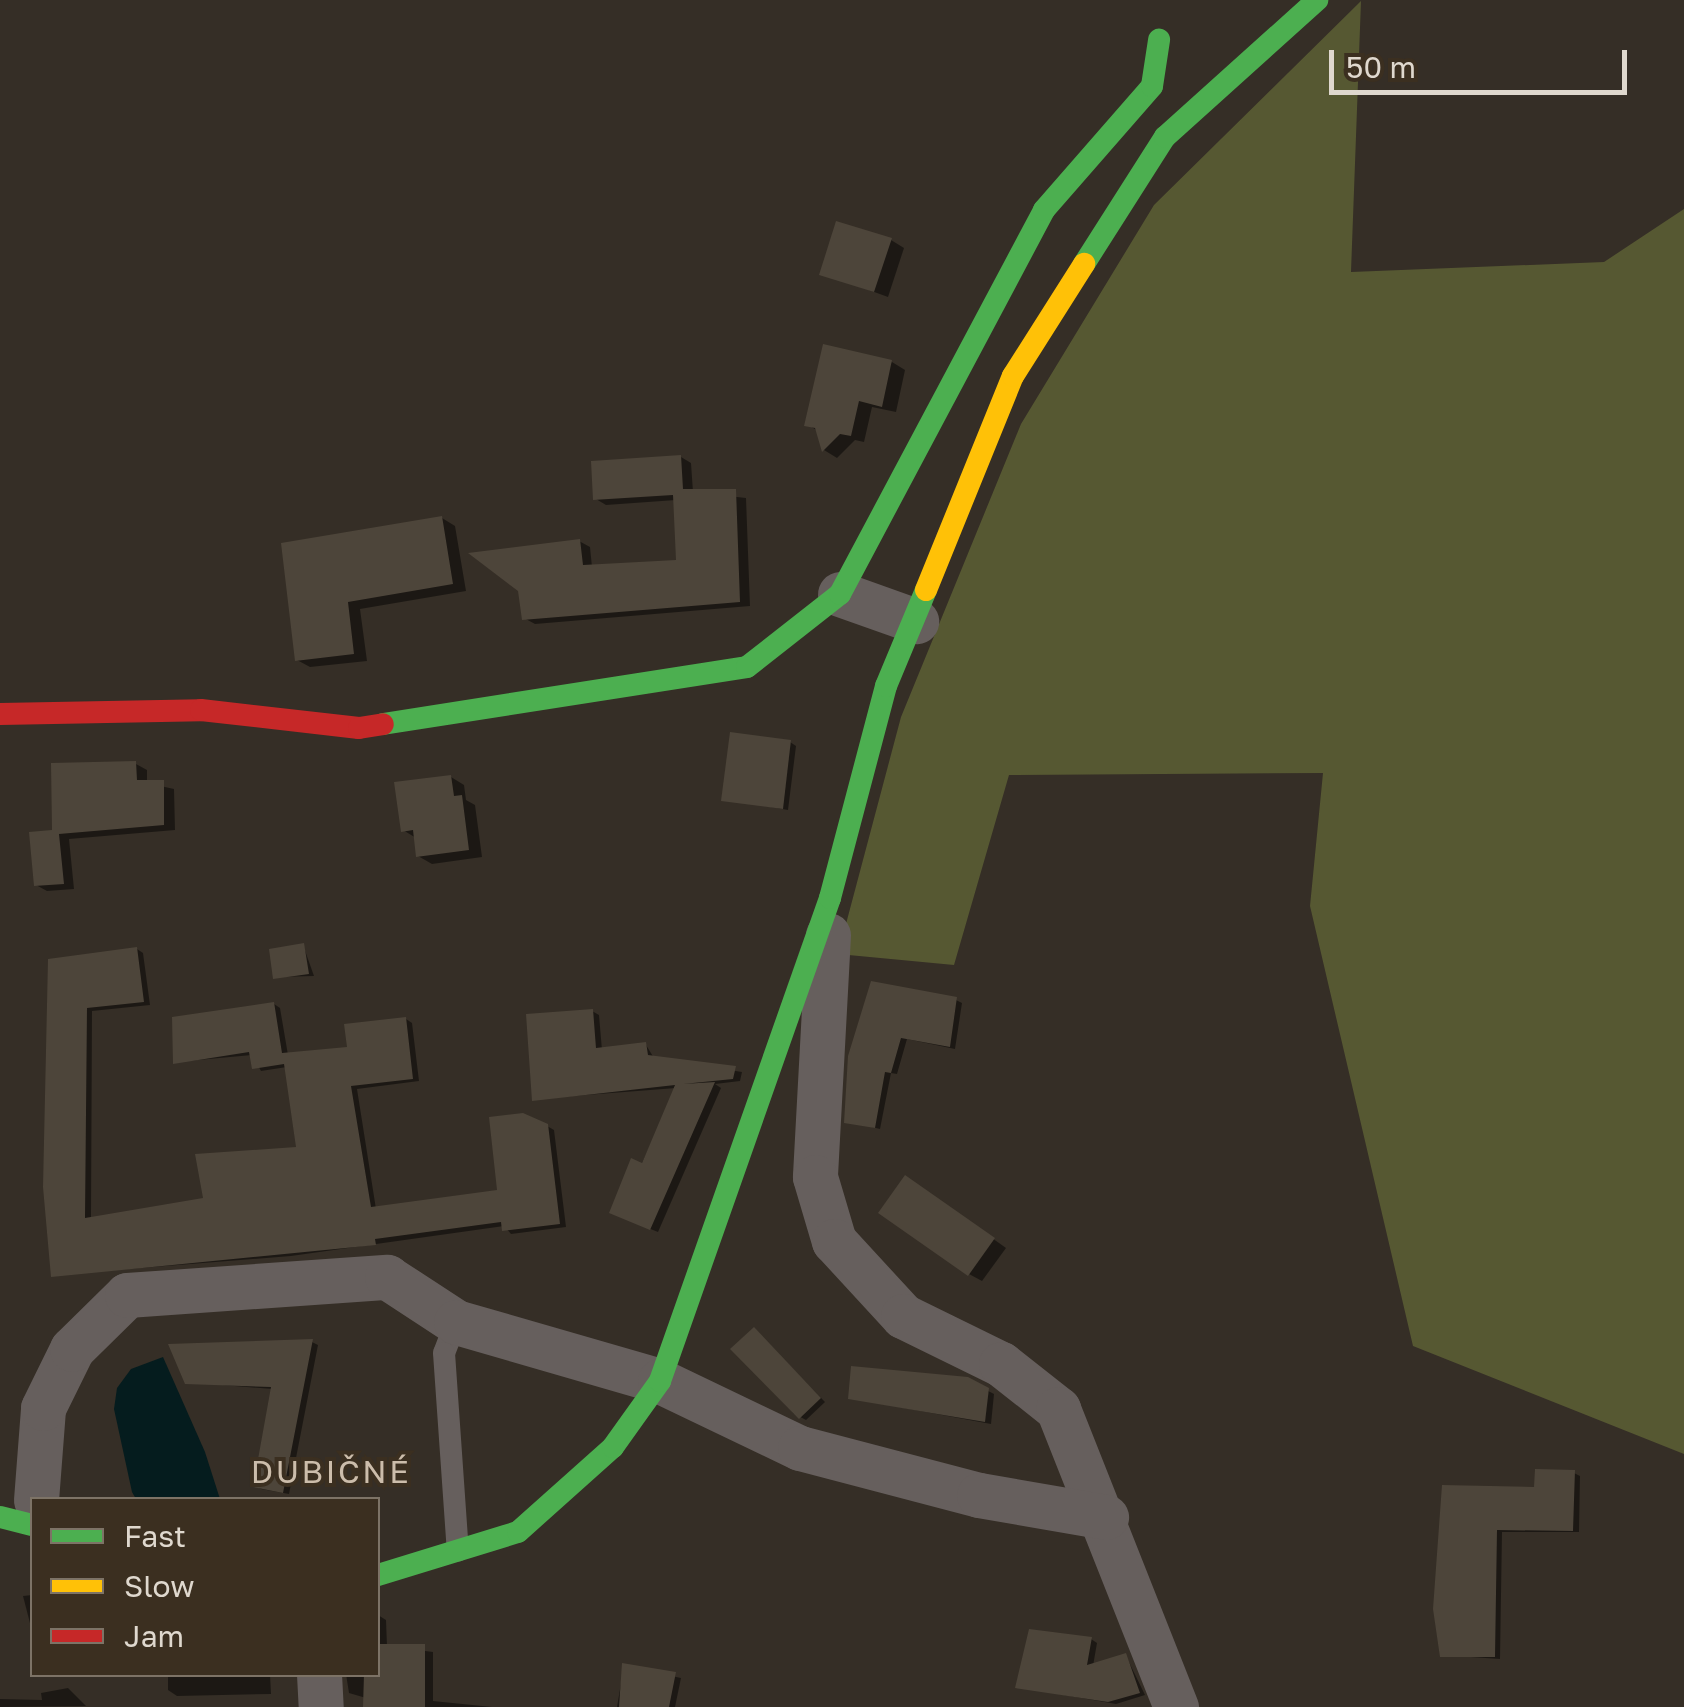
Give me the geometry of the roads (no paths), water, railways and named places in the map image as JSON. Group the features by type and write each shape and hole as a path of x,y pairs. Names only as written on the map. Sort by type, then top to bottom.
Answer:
{"street":[{"path":"380,1573 518,1532 614,1447 660,1381 830,898 886,686 916,621 1013,376 1164,137 1317,0"},
{"path":"0,714 201,710 359,728 746,666 840,594 1044,210 1152,86 1158,40"},
{"path":"840,594 916,621"},
{"path":"830,898 815,1176 834,1241 903,1316 1001,1364 1058,1409 1106,1517 1176,1707"},
{"path":"36,1497 43,1408 72,1348 128,1295 387,1277 456,1322 660,1381 800,1448 978,1496 1106,1517"},
{"path":"0,1517 30,1524"},
{"path":"319,1677 322,1707"}],"lane":[{"path":"456,1322 444,1353 458,1552"}],"water":[{"path":"163,1357 205,1452 219,1497 135,1497 114,1409 117,1388 131,1369"}],"district":[{"name":"DUBIČNÉ","path":"331,1471"}]}
